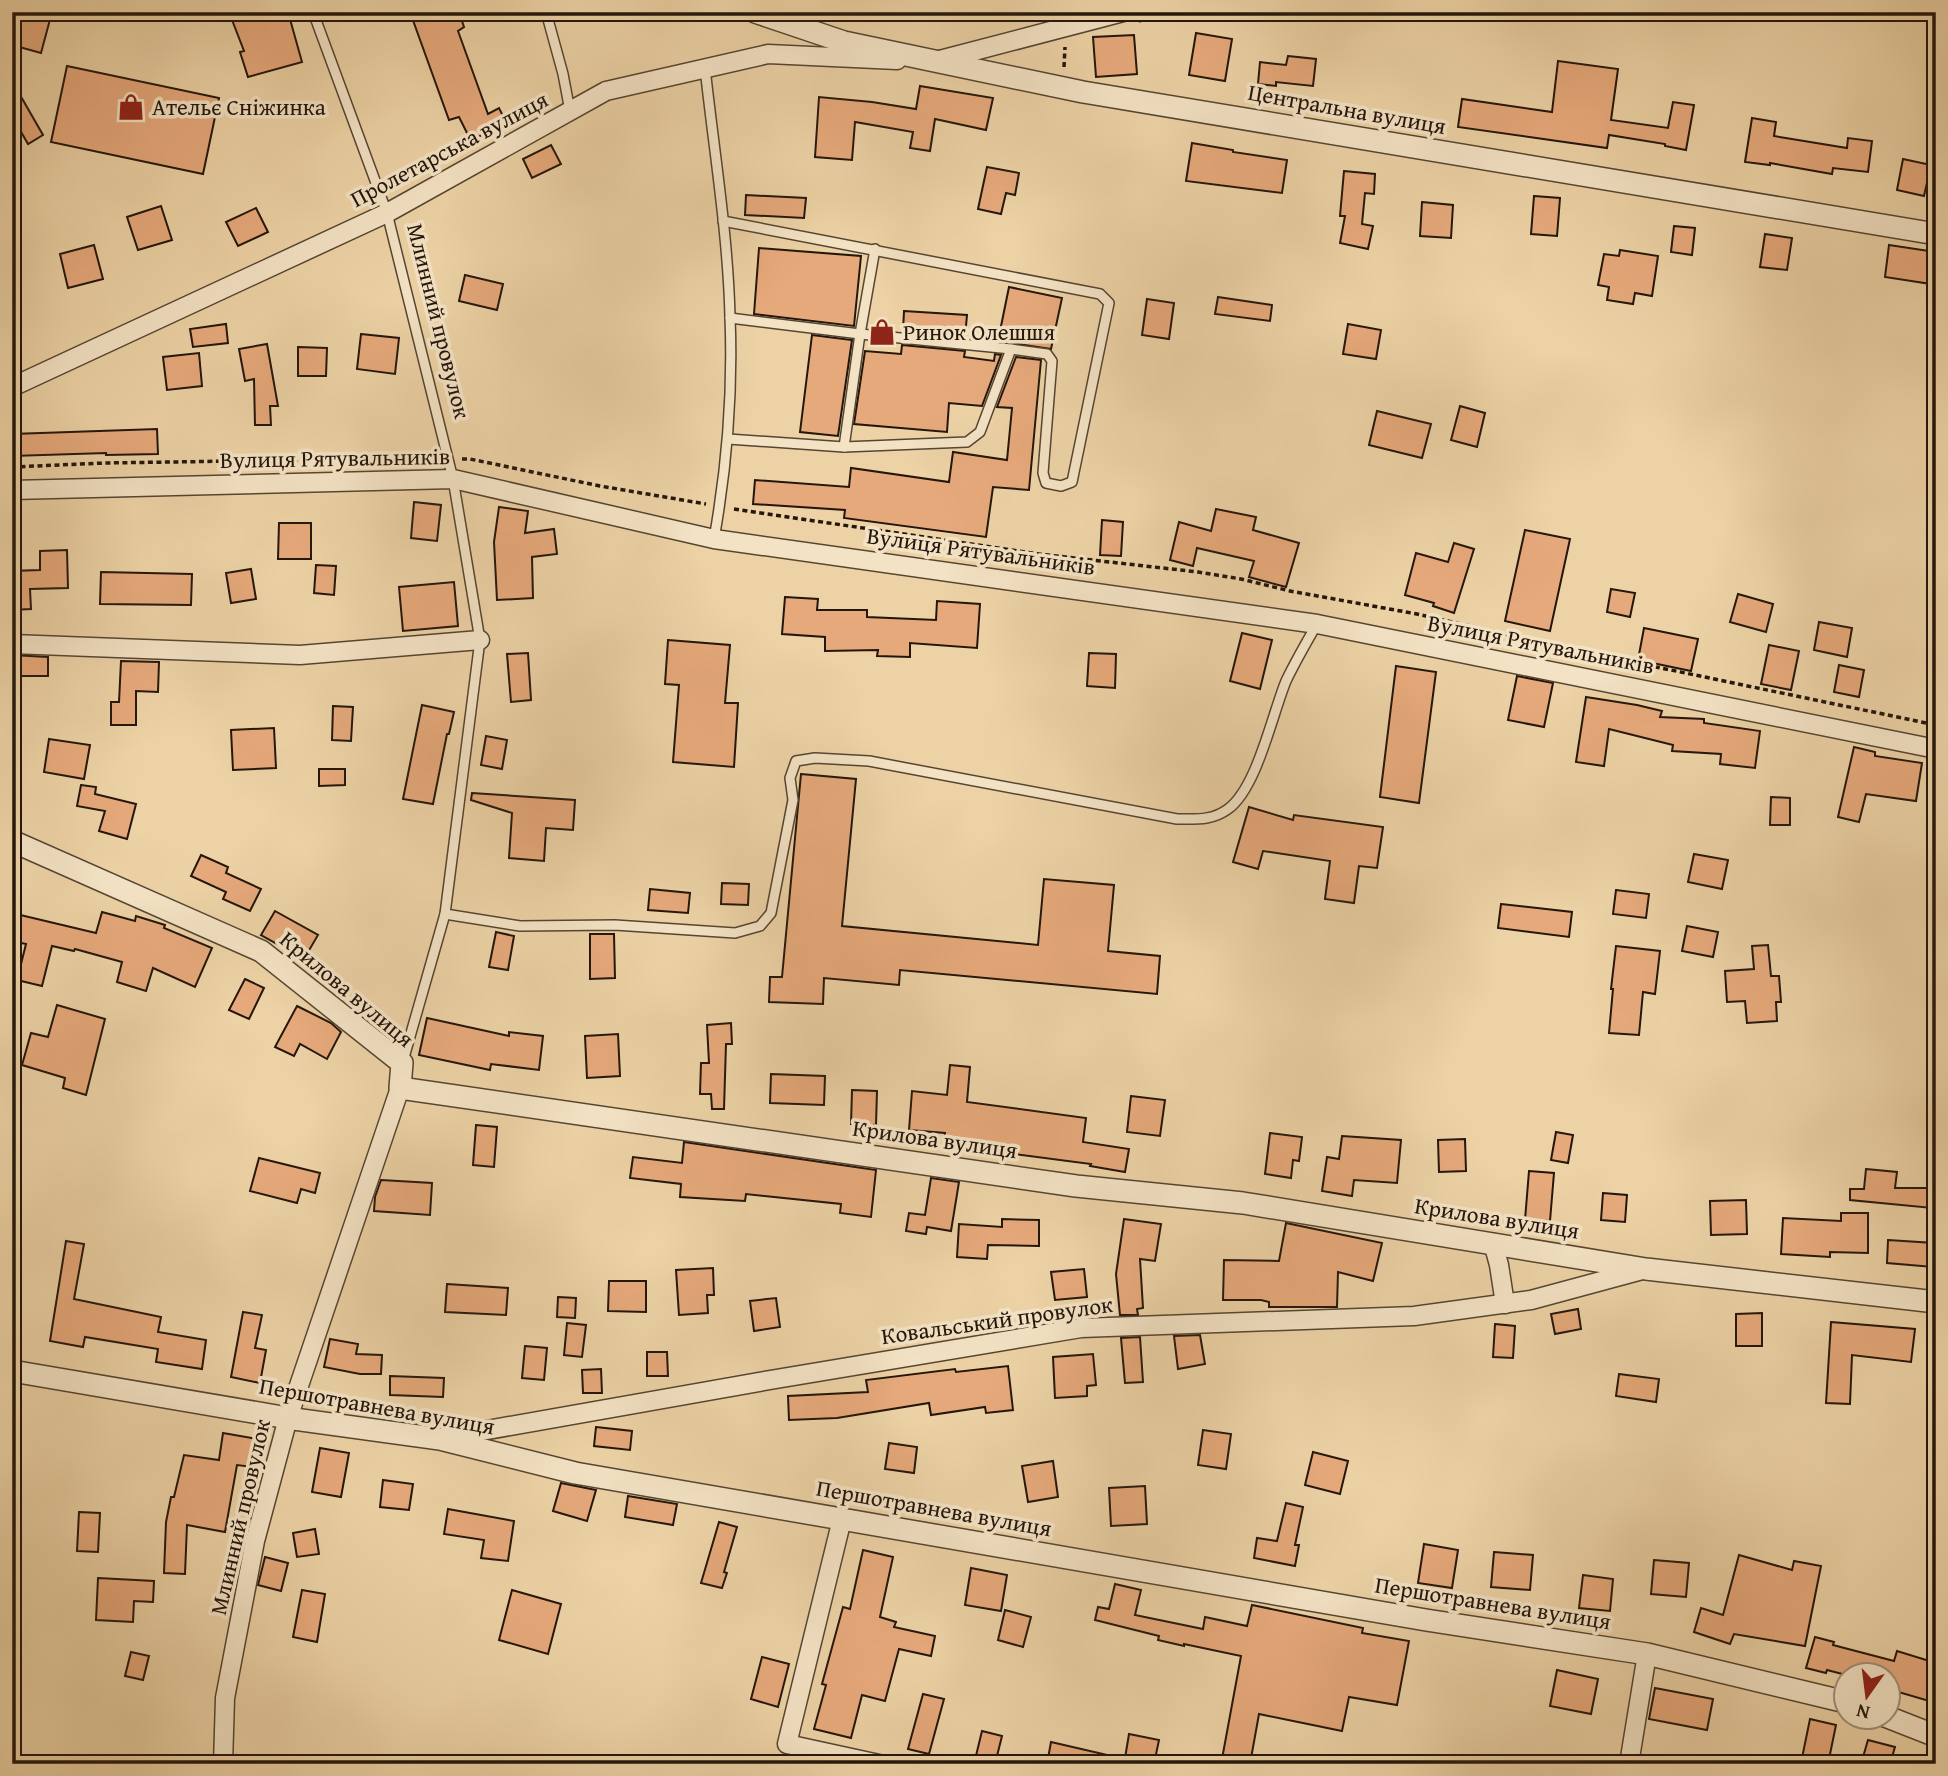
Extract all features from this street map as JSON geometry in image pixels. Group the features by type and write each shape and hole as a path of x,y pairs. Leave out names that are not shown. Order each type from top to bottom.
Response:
{"street":[{"name":"Центральна вулиця","path":"755,12 844,42 1083,92 1936,234"},
{"name":"Пролетарська вулиця","path":"12,387 387,213 606,91 768,54 934,62 1123,12"},
{"name":"Вулиця Рятувальників","path":"12,490 453,478 714,539 1317,624 1936,748"},
{"path":"12,644 300,654 480,640"},
{"name":"Крилова вулиця","path":"12,841 261,951 402,1063 400,1088 1076,1186 1243,1203 1646,1269 1936,1302"},
{"name":"Млинний провулок","path":"223,1764 227,1685 256,1541 288,1418 400,1088"},
{"path":"1493,1243 1505,1304"},
{"name":"Ковальський провулок","path":"440,1439 1081,1328 1414,1316 1531,1300 1646,1269"},
{"name":"Першотравнева вулиця","path":"12,1371 288,1418 440,1439 575,1472 1426,1620 1647,1654 1832,1699"},
{"path":"842,1519 787,1744 879,1764"},
{"path":"1629,1764 1647,1654"},
{"path":"1902,1724 1936,1737"}],"lane":[{"name":"Млинний провулок","path":"313,12 387,213 453,478 480,640 445,914 402,1063"},
{"path":"546,12 570,111"},
{"path":"705,68 723,221 730,318 728,439 714,539"},
{"path":"723,221 1100,293 1109,303 1072,482 1061,486 1046,483 1043,472 1052,361 1047,354 730,318"},
{"path":"844,447 859,334 875,249"},
{"path":"728,439 844,447 967,442 980,432 1011,349"},
{"path":"445,914 520,926 615,925 735,933 760,926 771,913 793,800 790,778 796,761 815,758 869,761 1177,819 1206,819 1227,810 1240,798 1254,770 1286,681 1317,624"}],"building":[{"path":"12,12 52,12 41,53 12,45"},
{"path":"229,12 288,12 302,62 248,77 240,52 244,51"},
{"path":"410,12 459,12 464,27 458,31 488,114 499,108 506,122 471,141 459,117 449,120"},
{"path":"1196,33 1232,39 1225,81 1189,75"},
{"path":"1134,35 1137,74 1096,77 1093,37"},
{"path":"1288,56 1316,59 1313,86 1276,82 1276,86 1258,84 1260,62 1286,65"},
{"path":"1558,61 1618,69 1611,120 1668,128 1673,102 1694,105 1686,150 1609,135 1607,148 1458,127 1462,99 1552,112"},
{"path":"67,66 219,98 203,174 51,142"},
{"path":"12,81 43,135 28,144 12,116"},
{"path":"920,86 993,98 986,130 935,119 930,151 910,148 913,132 855,122 852,160 815,157 819,97 916,109"},
{"path":"1752,118 1776,122 1774,136 1847,148 1848,138 1872,141 1868,172 1833,168 1832,174 1770,163 1745,162"},
{"path":"1192,143 1287,160 1282,193 1186,181"},
{"path":"551,145 561,164 532,178 523,159"},
{"path":"1903,159 1931,165 1924,196 1897,190"},
{"path":"987,167 1019,173 1015,195 1006,193 1001,214 978,209"},
{"path":"1344,171 1375,174 1374,194 1365,193 1362,224 1373,226 1368,249 1340,243 1345,216 1340,216"},
{"path":"746,195 806,198 804,218 745,215"},
{"path":"1534,196 1560,198 1557,236 1531,234"},
{"path":"1422,202 1453,205 1451,238 1420,236"},
{"path":"161,206 172,240 138,250 127,217"},
{"path":"256,208 268,232 238,246 226,222"},
{"path":"1674,226 1695,228 1692,255 1671,252"},
{"path":"1765,234 1792,238 1787,270 1760,267"},
{"path":"94,245 103,279 68,288 60,254"},
{"path":"1889,245 1936,252 1931,284 1885,277"},
{"path":"759,248 861,256 854,326 754,314"},
{"path":"1620,250 1658,256 1652,296 1635,293 1633,304 1607,300 1609,287 1598,285 1604,254 1619,256"},
{"path":"465,275 503,284 497,310 459,301"},
{"path":"1009,287 1062,298 1051,349 998,341"},
{"path":"1218,297 1272,305 1270,321 1215,314"},
{"path":"1147,299 1174,303 1169,339 1142,335"},
{"path":"904,311 967,315 965,337 903,331"},
{"path":"226,324 228,343 193,347 190,329"},
{"path":"1348,324 1381,330 1376,359 1343,354"},
{"path":"361,334 399,338 395,374 357,369"},
{"path":"812,335 852,340 838,436 800,432"},
{"path":"267,344 278,406 270,406 271,425 255,425 254,379 245,381 239,349"},
{"path":"902,345 965,351 964,357 994,361 995,354 1001,355 982,406 949,403 947,432 854,424 865,351 901,354"},
{"path":"298,347 327,348 326,376 298,376"},
{"path":"199,353 202,386 167,390 163,357"},
{"path":"1016,357 1041,360 1029,490 993,487 986,537 844,518 845,510 753,504 755,480 849,487 851,468 949,482 953,452 1007,460 1012,408 997,407"},
{"path":"1460,406 1485,413 1477,447 1451,440"},
{"path":"1377,411 1431,424 1422,458 1369,445"},
{"path":"157,429 158,454 12,456 12,434"},
{"path":"414,502 441,505 437,541 411,538"},
{"path":"499,507 528,511 525,533 554,529 557,554 532,557 533,598 497,600 494,542"},
{"path":"1216,509 1256,517 1253,530 1299,543 1286,587 1249,577 1254,561 1197,548 1193,566 1170,560 1179,522 1211,531"},
{"path":"1102,520 1123,522 1121,556 1100,555"},
{"path":"279,523 311,523 311,559 278,559"},
{"path":"1525,530 1570,539 1550,631 1505,621"},
{"path":"1454,543 1474,549 1454,613 1433,606 1434,603 1405,595 1416,553 1448,562"},
{"path":"67,550 68,588 30,589 31,609 12,610 12,571 40,570 40,551"},
{"path":"316,565 336,566 334,595 314,593"},
{"path":"251,569 256,599 231,603 226,573"},
{"path":"101,572 192,574 191,605 100,604"},
{"path":"454,582 458,626 403,631 399,587"},
{"path":"1611,589 1635,593 1630,617 1607,612"},
{"path":"1738,594 1773,604 1766,632 1730,622"},
{"path":"785,597 818,599 817,610 867,610 867,617 936,620 937,601 980,604 977,648 910,643 910,657 877,656 878,650 825,651 825,637 782,634"},
{"path":"1819,622 1852,628 1847,657 1814,650"},
{"path":"1644,628 1698,639 1691,671 1638,660"},
{"path":"1242,633 1272,640 1260,689 1230,681"},
{"path":"668,640 730,645 725,703 738,703 734,767 673,762 679,685 665,684"},
{"path":"1769,645 1799,651 1791,690 1761,684"},
{"path":"528,653 531,700 511,702 507,654"},
{"path":"1089,653 1116,654 1115,688 1087,686"},
{"path":"12,655 48,657 48,676 12,676"},
{"path":"121,661 159,662 158,692 136,691 136,725 111,725 111,702 119,702"},
{"path":"1839,665 1864,670 1859,697 1834,692"},
{"path":"1396,666 1436,672 1419,803 1380,797"},
{"path":"1517,676 1553,683 1544,727 1508,720"},
{"path":"1586,697 1662,711 1660,717 1704,719 1704,723 1760,731 1755,768 1720,764 1721,754 1672,751 1673,745 1609,729 1604,766 1576,762"},
{"path":"422,705 454,712 433,804 403,799"},
{"path":"333,706 353,707 351,741 332,740"},
{"path":"274,728 276,768 233,770 231,730"},
{"path":"486,736 507,740 502,769 481,765"},
{"path":"49,739 90,745 84,779 44,772"},
{"path":"1854,747 1875,752 1875,756 1922,763 1916,801 1866,794 1859,822 1838,817"},
{"path":"319,769 345,769 345,785 319,786"},
{"path":"801,774 856,779 842,926 1038,945 1044,879 1114,885 1108,951 1160,956 1157,994 900,970 899,985 824,978 823,1004 769,1002 770,977 782,977"},
{"path":"81,785 96,787 95,794 136,804 127,839 99,831 105,811 77,806"},
{"path":"472,793 575,800 573,830 546,828 544,861 509,858 512,813 471,800"},
{"path":"1771,797 1790,798 1790,825 1770,825"},
{"path":"1249,807 1293,820 1294,815 1383,827 1377,868 1359,866 1354,903 1325,899 1330,861 1263,851 1258,869 1233,862"},
{"path":"1694,854 1728,860 1722,889 1688,882"},
{"path":"201,855 228,867 226,873 261,889 250,911 223,899 226,892 191,876"},
{"path":"722,883 749,884 748,905 721,904"},
{"path":"650,889 690,893 688,913 648,910"},
{"path":"1616,890 1649,894 1646,918 1613,914"},
{"path":"1501,904 1572,912 1569,937 1498,928"},
{"path":"275,911 318,935 304,959 261,935"},
{"path":"102,912 135,921 136,916 165,925 164,928 212,948 195,987 153,968 146,991 117,982 122,962 75,949 74,951 52,946 42,986 17,980 26,944 12,941 12,913 96,933"},
{"path":"1687,926 1718,932 1713,957 1682,951"},
{"path":"496,932 514,936 508,970 489,967"},
{"path":"590,934 614,934 615,978 590,979"},
{"path":"1768,945 1771,976 1779,976 1781,1002 1776,1002 1777,1021 1747,1023 1745,1001 1727,1002 1725,971 1754,969 1752,946"},
{"path":"1616,946 1660,951 1655,994 1643,992 1639,1035 1609,1033"},
{"path":"245,979 264,988 249,1019 229,1010"},
{"path":"57,1005 105,1019 86,1095 63,1088 65,1078 22,1065 31,1033 48,1037"},
{"path":"297,1006 331,1023 341,1032 327,1059 300,1044 294,1056 275,1047"},
{"path":"427,1018 509,1036 509,1032 543,1036 539,1070 491,1064 490,1070 419,1055"},
{"path":"731,1023 732,1044 726,1044 724,1109 712,1109 711,1094 700,1094 701,1063 709,1063 707,1025"},
{"path":"618,1034 620,1076 587,1078 585,1036"},
{"path":"950,1065 970,1067 967,1102 1086,1118 1083,1142 1129,1149 1125,1172 1090,1166 1091,1164 944,1145 945,1133 909,1130 912,1091 947,1095"},
{"path":"771,1074 825,1076 824,1105 770,1103"},
{"path":"852,1090 877,1091 876,1125 851,1124"},
{"path":"1131,1096 1165,1100 1160,1136 1127,1132"},
{"path":"476,1125 497,1127 494,1167 473,1165"},
{"path":"1556,1132 1573,1135 1568,1163 1551,1160"},
{"path":"1270,1133 1302,1137 1299,1161 1293,1160 1291,1178 1265,1174"},
{"path":"1342,1136 1401,1140 1397,1183 1354,1180 1352,1196 1322,1191 1327,1157 1339,1159"},
{"path":"1465,1139 1466,1171 1439,1172 1438,1140"},
{"path":"684,1142 876,1170 871,1217 840,1213 841,1204 746,1194 745,1201 680,1197 681,1184 630,1178 633,1157 682,1163"},
{"path":"259,1158 320,1173 315,1193 301,1189 297,1203 250,1191"},
{"path":"1866,1169 1897,1172 1895,1188 1932,1188 1932,1208 1850,1200 1850,1189 1864,1189"},
{"path":"1529,1171 1554,1173 1550,1221 1525,1220"},
{"path":"931,1178 959,1182 951,1231 927,1227 926,1234 906,1231 909,1213 925,1215"},
{"path":"381,1180 432,1183 430,1215 374,1211 375,1197"},
{"path":"1603,1193 1627,1195 1625,1222 1601,1220"},
{"path":"1746,1200 1747,1234 1711,1235 1710,1201"},
{"path":"1841,1213 1868,1213 1868,1253 1830,1252 1830,1257 1781,1254 1783,1218 1841,1221"},
{"path":"1002,1219 1039,1220 1039,1246 988,1245 987,1259 957,1257 959,1224 1002,1227"},
{"path":"1124,1219 1161,1224 1155,1261 1140,1259 1143,1308 1137,1309 1138,1315 1120,1315 1116,1274"},
{"path":"1286,1223 1382,1243 1373,1281 1338,1272 1337,1307 1269,1307 1269,1302 1261,1300 1223,1300 1224,1260 1279,1261"},
{"path":"1888,1240 1934,1243 1933,1267 1887,1263"},
{"path":"66,1241 84,1244 74,1299 161,1317 158,1332 206,1340 202,1369 156,1362 158,1349 85,1337 83,1347 50,1341"},
{"path":"713,1268 714,1295 707,1295 708,1313 679,1315 676,1270"},
{"path":"1084,1269 1087,1297 1055,1300 1051,1272"},
{"path":"609,1281 646,1281 646,1312 608,1311"},
{"path":"447,1284 508,1288 506,1315 445,1312"},
{"path":"558,1297 576,1298 575,1318 557,1317"},
{"path":"776,1298 780,1327 754,1331 750,1301"},
{"path":"1578,1309 1581,1329 1555,1334 1551,1314"},
{"path":"243,1312 262,1315 255,1348 266,1350 260,1383 231,1377"},
{"path":"1762,1313 1762,1346 1736,1346 1736,1314"},
{"path":"1831,1322 1915,1329 1911,1362 1852,1355 1850,1404 1826,1403"},
{"path":"567,1323 586,1325 582,1357 564,1355"},
{"path":"1495,1324 1515,1326 1513,1358 1493,1357"},
{"path":"1200,1335 1205,1364 1178,1369 1174,1336"},
{"path":"1140,1337 1143,1382 1125,1383 1121,1338"},
{"path":"330,1339 358,1344 356,1354 382,1355 381,1374 360,1374 324,1367"},
{"path":"525,1346 547,1348 544,1380 522,1378"},
{"path":"647,1352 667,1352 668,1376 647,1376"},
{"path":"1093,1354 1096,1385 1087,1386 1087,1396 1055,1398 1053,1357"},
{"path":"1008,1366 1013,1410 986,1413 985,1407 931,1415 929,1403 837,1418 789,1420 788,1396 868,1392 866,1380 955,1369 956,1372"},
{"path":"601,1369 602,1393 583,1393 582,1370"},
{"path":"1619,1374 1659,1379 1656,1402 1616,1396"},
{"path":"390,1376 444,1378 443,1397 390,1395"},
{"path":"596,1427 632,1431 630,1450 594,1446"},
{"path":"1203,1430 1231,1434 1226,1469 1198,1465"},
{"path":"223,1433 258,1439 253,1467 237,1465 225,1532 187,1525 185,1574 164,1573 166,1522 184,1455 219,1460"},
{"path":"889,1443 917,1447 914,1473 885,1469"},
{"path":"320,1448 349,1453 341,1497 312,1492"},
{"path":"1313,1452 1348,1461 1340,1494 1305,1485"},
{"path":"1053,1461 1058,1497 1028,1502 1022,1466"},
{"path":"383,1480 413,1484 409,1510 380,1507"},
{"path":"561,1483 596,1490 587,1521 553,1511"},
{"path":"1145,1486 1147,1524 1111,1526 1109,1488"},
{"path":"628,1496 677,1504 673,1525 625,1517"},
{"path":"1286,1503 1303,1507 1295,1545 1299,1545 1295,1566 1254,1558 1257,1538 1277,1541"},
{"path":"448,1509 514,1521 508,1561 481,1558 484,1540 444,1534"},
{"path":"79,1512 100,1513 98,1552 77,1551"},
{"path":"719,1522 737,1527 722,1588 701,1583"},
{"path":"315,1529 319,1554 297,1557 293,1533"},
{"path":"1424,1544 1458,1550 1452,1588 1418,1583"},
{"path":"863,1550 893,1557 880,1617 896,1622 894,1627 935,1636 931,1656 899,1649 885,1701 862,1695 851,1738 814,1729 826,1685 822,1684 843,1607 850,1609"},
{"path":"1494,1552 1533,1555 1530,1590 1491,1587"},
{"path":"1739,1555 1792,1570 1794,1561 1821,1566 1805,1646 1734,1634 1730,1644 1694,1632 1701,1608 1723,1615"},
{"path":"265,1557 288,1563 281,1591 258,1585"},
{"path":"1654,1560 1689,1563 1686,1597 1651,1594"},
{"path":"971,1568 1007,1575 1001,1611 965,1605"},
{"path":"1583,1575 1613,1579 1610,1611 1579,1608"},
{"path":"98,1578 154,1581 153,1602 134,1601 133,1622 96,1620"},
{"path":"1115,1584 1141,1590 1135,1615 1203,1629 1205,1617 1247,1626 1252,1605 1363,1628 1362,1633 1409,1641 1397,1705 1349,1697 1342,1731 1259,1714 1250,1764 1222,1759 1241,1656 1158,1640 1159,1636 1095,1620 1098,1607 1109,1609"},
{"path":"302,1590 325,1594 317,1642 293,1637"},
{"path":"512,1590 561,1604 548,1654 499,1640"},
{"path":"1005,1610 1031,1617 1023,1647 998,1640"},
{"path":"1815,1637 1834,1642 1833,1645 1890,1660 1832,1660 1832,1671 1827,1670 1826,1673 1806,1668"},
{"path":"1897,1651 1936,1663 1936,1703 1902,1693 1902,1660 1894,1660"},
{"path":"131,1652 149,1656 143,1680 125,1676"},
{"path":"762,1657 789,1664 778,1707 751,1699"},
{"path":"1557,1670 1598,1679 1591,1714 1550,1706"},
{"path":"1655,1688 1713,1699 1707,1730 1649,1719"},
{"path":"923,1694 944,1699 929,1754 908,1749"},
{"path":"1810,1719 1832,1724 1832,1730 1835,1730 1828,1764 1802,1758"},
{"path":"982,1731 1002,1736 995,1764 974,1764"},
{"path":"1129,1734 1159,1740 1154,1764 1124,1764"},
{"path":"1868,1740 1895,1747 1890,1764 1861,1764"},
{"path":"1051,1742 1116,1757 1115,1764 1047,1764"}],"place":[{"name":"Ательє Сніжинка","path":"131,107"},
{"name":"Ринок Олешшя","path":"882,332"}]}
